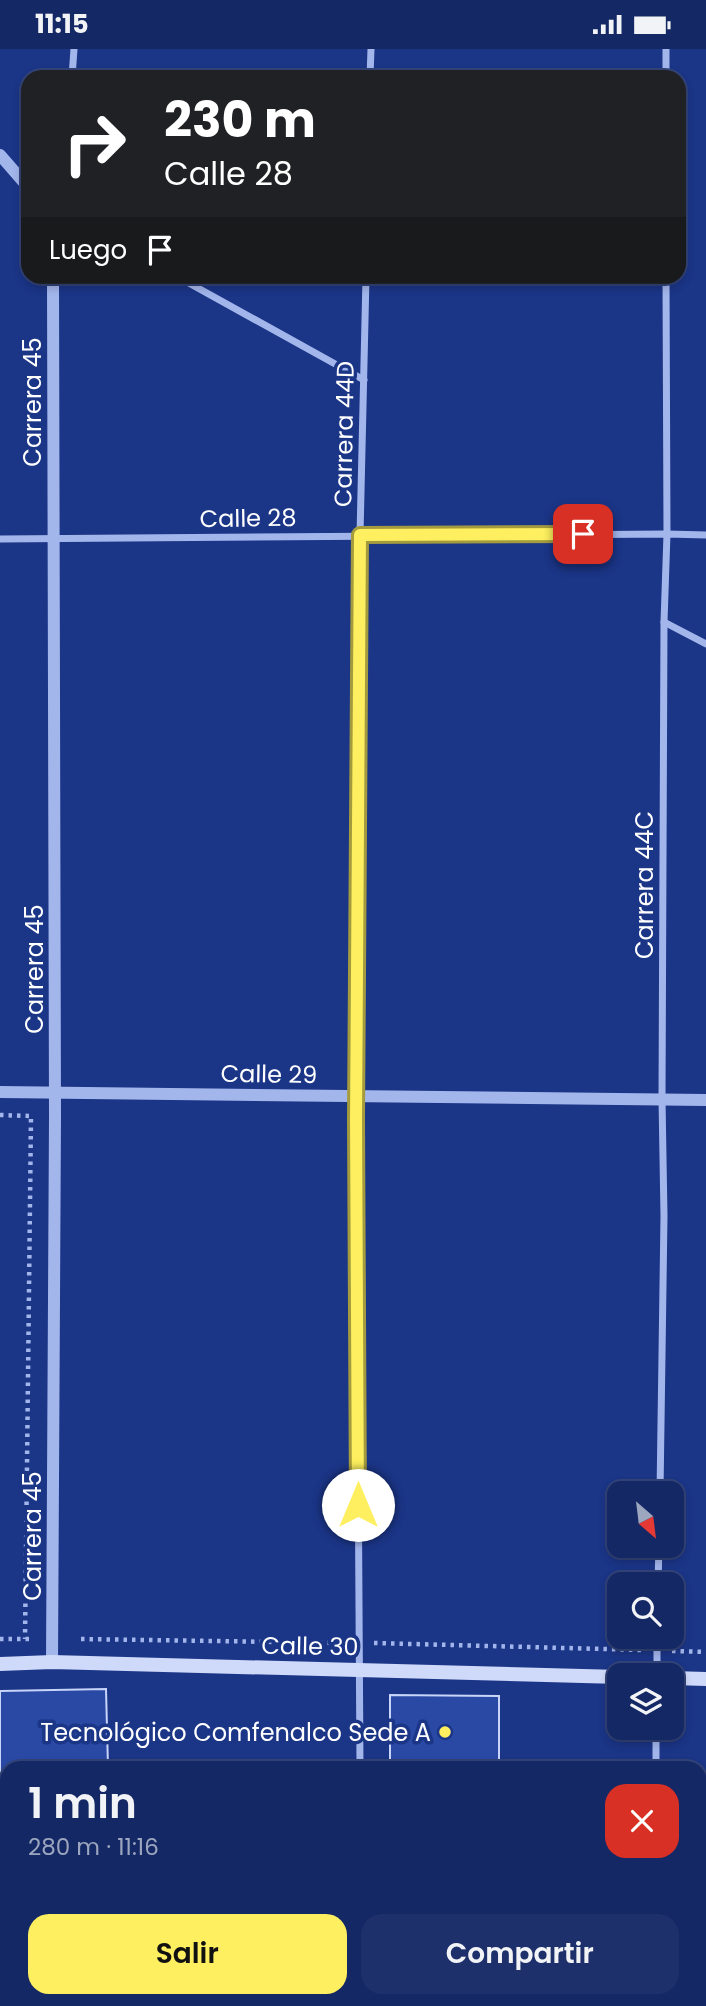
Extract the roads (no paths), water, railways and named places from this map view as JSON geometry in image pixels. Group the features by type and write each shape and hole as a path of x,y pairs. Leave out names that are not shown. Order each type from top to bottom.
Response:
{"main road":[{"name":"Calle 30","path":"0,1664 52,1662 607,1677"},
{"path":"684,1678 706,1679"}],"street":[{"path":"72,70 74,49"},
{"path":"370,70 371,49"},
{"path":"666,49 666,70"},
{"path":"0,155 21,179"},
{"name":"Carrera 45","path":"52,1662 55,1093 54,284"},
{"path":"191,284 365,380"},
{"name":"Carrera 44D","path":"360,1761 356,1096 360,535 366,284"},
{"name":"Carrera 44C","path":"660,1481 664,1216 662,1099 664,622 667,534 666,284"},
{"name":"Calle 28","path":"0,539 706,535"},
{"path":"664,622 706,644"},
{"name":"Calle 29","path":"0,1092 706,1100"},
{"path":"656,1740 656,1761"}],"place":[{"name":"Tecnológico Comfenalco Sede A","path":"445,1732"}]}
